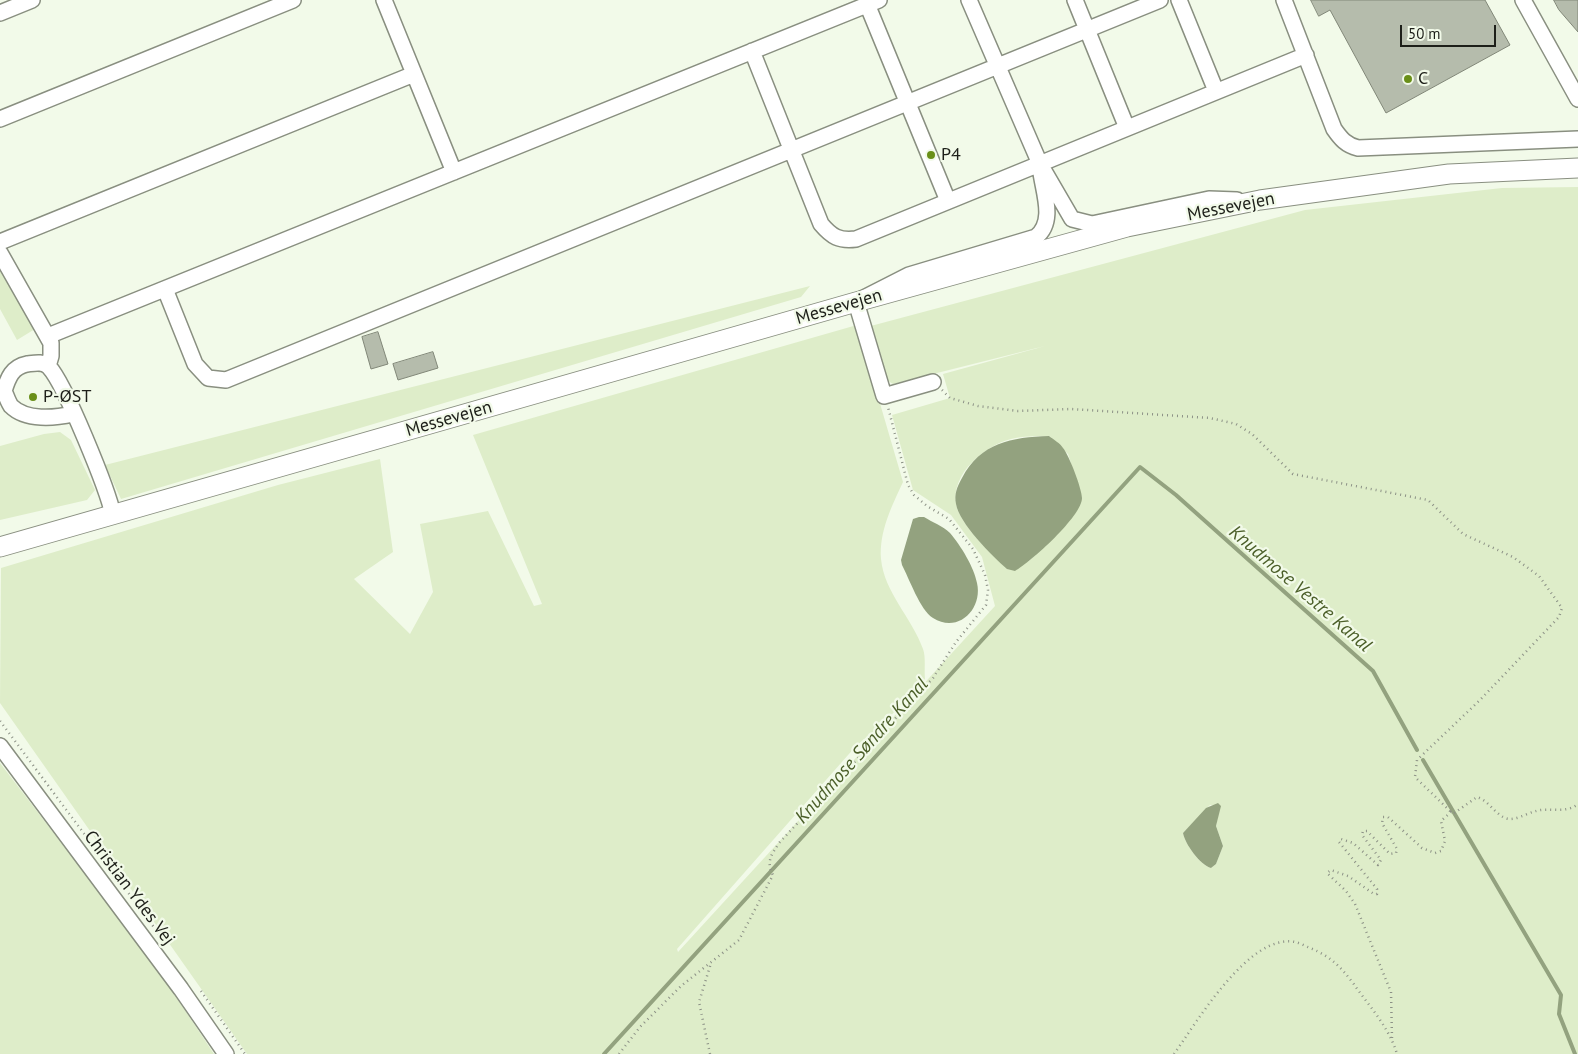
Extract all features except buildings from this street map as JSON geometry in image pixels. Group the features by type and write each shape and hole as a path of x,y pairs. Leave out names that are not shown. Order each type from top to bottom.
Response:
{"main road":[{"name":"Messevejen","path":"0,547 856,302 1127,227 1260,200 1449,174 1578,168"}],"street":[{"path":"0,13 32,0"},
{"path":"0,119 293,0"},
{"path":"384,0 454,172"},
{"path":"969,0 996,67 1040,164 1072,219 1092,224 1209,199 1260,200"},
{"path":"1075,0 1127,128"},
{"path":"165,289 195,364 208,378 226,380 1160,0"},
{"path":"1179,0 1216,91"},
{"path":"1284,0 1334,129 1345,143 1358,148 1578,139"},
{"path":"1523,0 1578,99"},
{"path":"48,336 873,2 907,103 948,201"},
{"path":"752,51 822,224 836,238 845,240 856,238 1306,55"},
{"path":"0,242 414,74"},
{"path":"933,382 884,396 856,302 908,275 1036,237 1043,231 1048,221 1040,164"},
{"path":"0,253 48,336 52,349 48,366"},
{"path":"73,414 49,418 30,415 12,406 4,391 8,375 22,365 38,362 48,366 58,379 73,414 113,515"},
{"name":"Christian Ydes Vej","path":"0,746 181,988 226,1054"}],"path":[{"path":"933,382 950,398 978,406 1018,410 1072,409 1210,418 1236,424 1252,434 1293,474 1428,500 1463,534 1513,557 1539,576 1562,608 1559,617 1480,700 1417,760 1415,777 1451,812"},
{"path":"619,1054 636,1032 681,986 739,940 774,875 769,868 769,859 779,843 933,678 956,642 986,605 988,590 972,549 949,519 927,506 914,495 908,485 884,396"},
{"path":"1397,1054 1392,1038 1391,992 1355,904 1346,891 1327,873 1330,870 1348,876 1374,894 1377,894 1377,889 1339,842 1341,839 1353,843 1378,866 1381,860 1362,835 1363,832 1367,831 1390,854 1394,855 1397,849 1382,820 1383,817 1388,817 1422,848 1435,853 1443,848 1445,841 1441,821 1451,812 1452,814 1477,797 1484,799 1505,818 1511,819 1538,810 1568,809 1578,804"},
{"path":"1174,1054 1223,985 1244,963 1268,946 1294,942 1316,950 1339,964 1392,1038"},
{"path":"710,1054 699,1002 712,962"}],"shaded area":[{"path":"1578,187 1578,1054 247,1054 0,703 1,568 278,485 380,459 393,552 354,579 410,634 433,592 420,524 488,511 534,606 542,604 473,435 857,325 903,482 884,529 881,549 883,571 887,583 923,649 925,679 884,723 856,746 677,949 678,952 995,606 982,557 951,515 913,490 892,415 950,398 943,374 1045,346 893,384 882,377 867,327 1305,210 1502,188","holes":["1049,436 1068,454 1082,498 1055,536 1029,561 1008,569 985,548 958,512 956,493 959,482 964,472 972,463 990,448 1020,437","1210,805 1220,806 1216,826 1223,846 1216,864 1211,868 1202,863 1194,854 1183,833"]},
{"path":"0,268 35,329 17,340 0,309"},
{"path":"810,286 801,297 121,499 105,465"},
{"path":"60,432 71,440 95,490 87,500 0,520 0,446 44,434"},
{"path":"1049,436 1062,446 1072,465 1082,498 1080,506 1065,527 1032,558 1015,571 1007,569 985,548 963,520 956,504 956,491 969,466 978,457 998,444 1022,438"},
{"path":"924,517 950,533 963,550 973,570 978,593 976,602 967,616 959,621 951,623 942,622 928,614 919,601 902,565 901,560 913,519"},
{"path":"0,763 155,965 214,1054 0,1054"},
{"path":"1218,803 1221,806 1216,826 1223,846 1216,864 1211,868 1202,863 1194,854 1183,833 1206,808"}],"waterway":[{"name":"Knudmose Søndre Kanal","path":"604,1054 1140,467 1176,495 1373,671 1417,750"},
{"name":"Knudmose Vestre Kanal","path":"1423,760 1561,995 1559,1014 1575,1054"}],"place":[{"name":"C","path":"1408,79"},
{"name":"P4","path":"931,155"},
{"name":"P-ØST","path":"33,397"}]}
